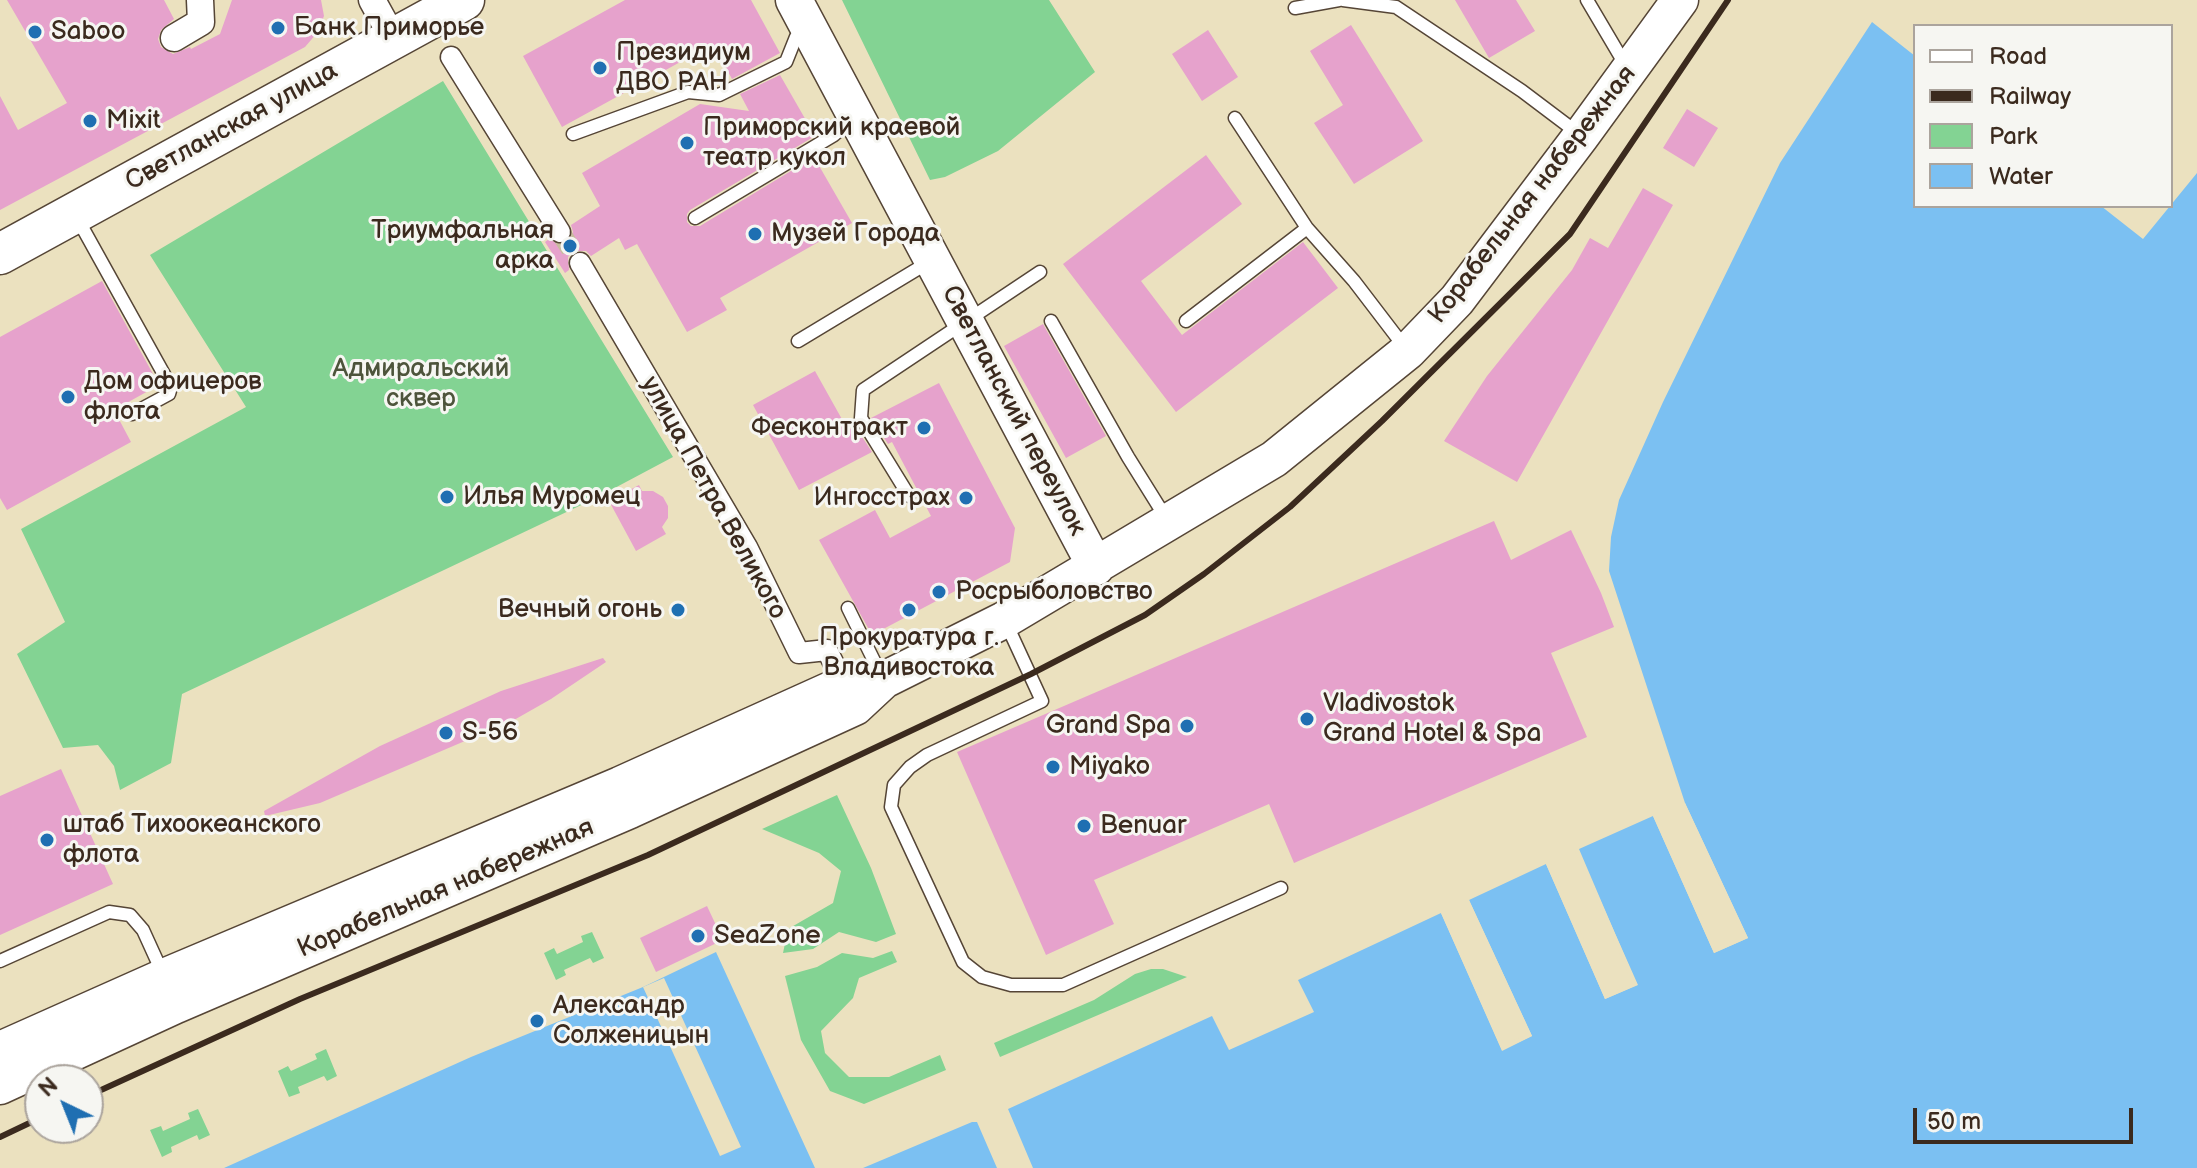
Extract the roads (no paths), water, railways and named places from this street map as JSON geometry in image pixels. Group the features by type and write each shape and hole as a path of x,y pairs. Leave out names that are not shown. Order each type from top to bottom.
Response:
{"main road":[{"name":"Светланская улица","path":"0,254 464,0"},
{"name":"Корабельная набережная","path":"0,1086 176,1005 630,810 849,696 1004,620 1274,459 1408,351 1457,300 1680,0"},
{"name":"Светланский переулок","path":"802,16 1096,567"},
{"name":"Корабельная набережная","path":"0,1050 164,977 620,785 849,696"}],"street":[{"path":"174,38 201,22 200,0"},
{"path":"372,0 393,38"},
{"path":"451,57 560,232"},
{"name":"улица Петра Великого","path":"580,263 747,547 799,653 827,650 849,696"}],"lane":[{"path":"1295,8 1341,0 1396,7 1522,91 1581,136"},
{"path":"1587,0 1629,71"},
{"path":"573,134 688,92 719,95 786,62 802,16"},
{"path":"695,218 834,135 844,126 849,106"},
{"path":"1235,118 1307,228 1354,281 1408,351"},
{"path":"75,213 171,387 169,394 132,414"},
{"path":"1186,321 1307,228"},
{"path":"798,341 932,260"},
{"path":"909,496 861,418 863,390 1040,272"},
{"path":"1051,321 1128,457 1169,522"},
{"path":"848,608 884,680"},
{"path":"1004,620 1044,705 927,755 910,767 894,785 891,807 963,962 982,977 1011,985 1063,985 1281,888"},
{"path":"0,961 109,912 130,915 143,930 164,977"}],"water":[{"path":"1872,22 1913,54 1913,208 2104,208 2143,239 2168,208 2173,208 2173,202 2197,173 2197,1168 1033,1168 1008,1109 1212,1016 1229,1050 1314,1012 1298,980 1441,913 1502,1050 1532,1036 1469,900 1546,864 1605,999 1637,985 1579,849 1653,816 1714,953 1748,938 1685,803 1609,571 1611,537 1619,500 1663,402 1780,163"},
{"path":"716,952 815,1168 224,1168 471,1057 643,987"},
{"path":"977,1122 997,1168 863,1168"}],"tunnel":[{"path":"560,232 580,263"}],"railway":[{"path":"104,1089 300,999 648,855 1031,674 1145,615 1290,507 1382,421 1570,234 1728,0"},
{"path":"0,1137 24,1126"}],"place":[{"name":"Банк Приморье","path":"278,28"},
{"name":"Saboo","path":"35,32"},
{"name":"Президиум ДВО РАН","path":"600,68"},
{"name":"Mixit","path":"90,121"},
{"name":"Приморский краевой театр кукол","path":"687,143"},
{"name":"Музей Города","path":"755,234"},
{"name":"Триумфальная арка","path":"570,246"},
{"name":"Дом офицеров флота","path":"68,397"},
{"name":"Фесконтракт","path":"924,428"},
{"name":"Илья Муромец","path":"447,497"},
{"name":"Ингосстрах","path":"966,498"},
{"name":"Росрыболовство","path":"939,592"},
{"name":"Вечный огонь","path":"678,610"},
{"name":"Прокуратура г. Владивостока","path":"909,610"},
{"name":"Vladivostok Grand Hotel & Spa","path":"1307,719"},
{"name":"Grand Spa","path":"1187,726"},
{"name":"S-56","path":"446,733"},
{"name":"Miyako","path":"1053,767"},
{"name":"Benuar","path":"1084,826"},
{"name":"штаб Тихоокеанского флота","path":"47,840"},
{"name":"SeaZone","path":"698,936"},
{"name":"Александр Солженицын","path":"537,1021"}],"park label":[{"name":"Адмиральский сквер","path":"421,384"}]}
